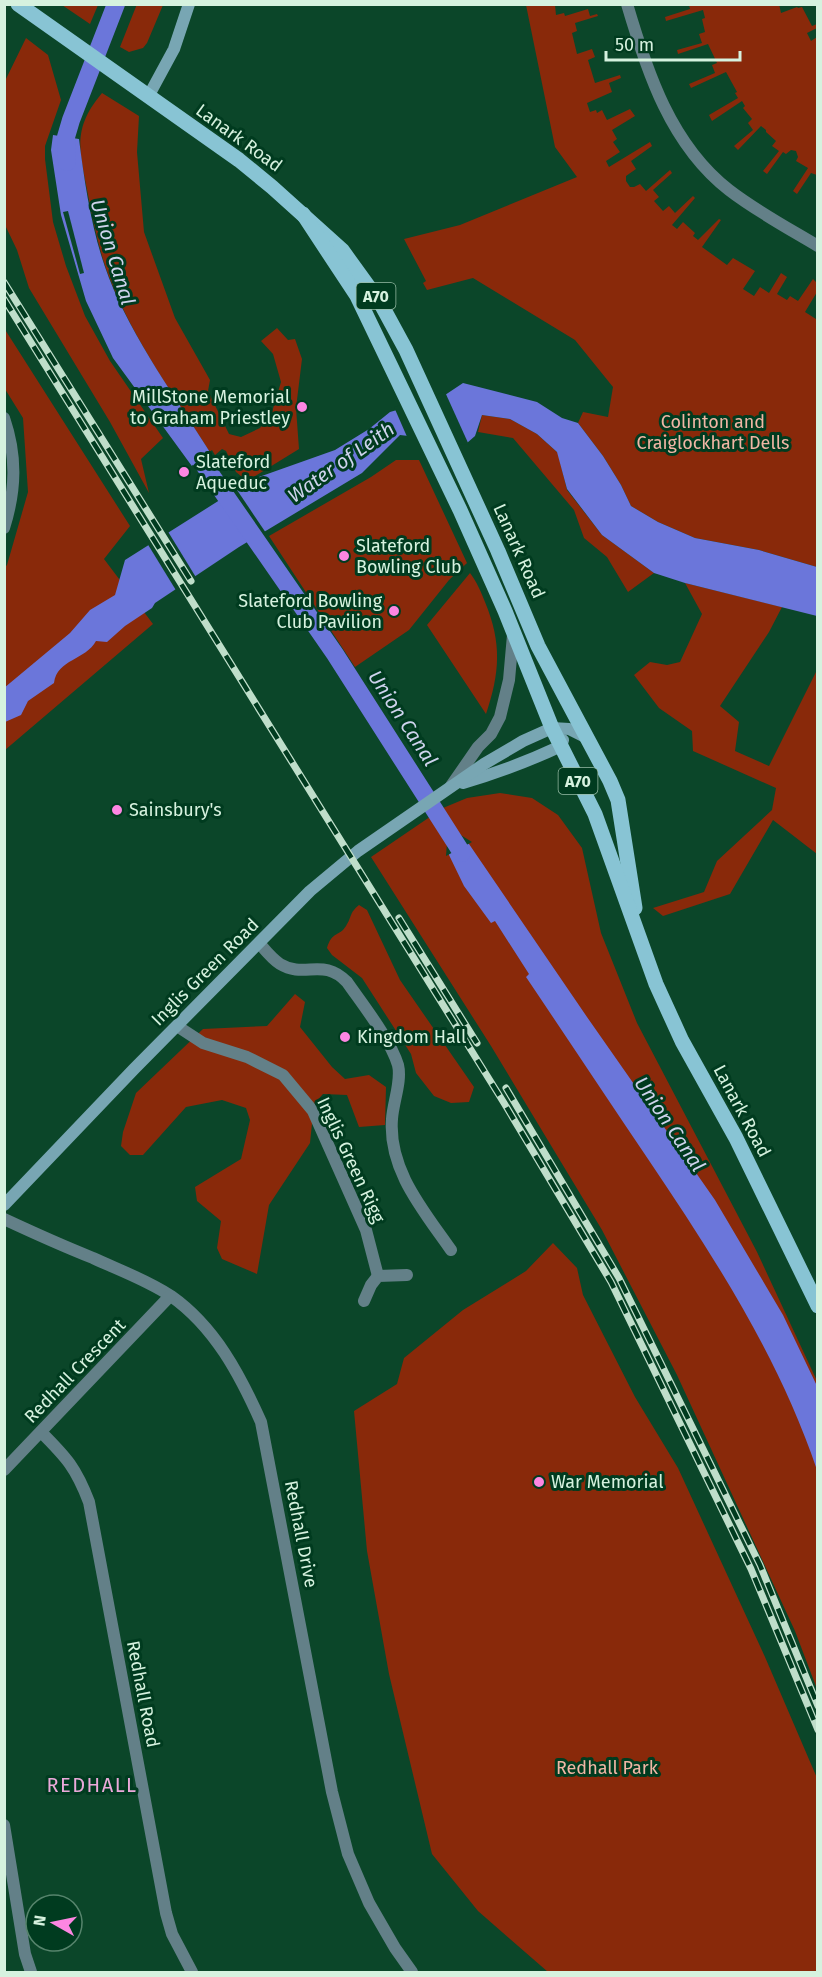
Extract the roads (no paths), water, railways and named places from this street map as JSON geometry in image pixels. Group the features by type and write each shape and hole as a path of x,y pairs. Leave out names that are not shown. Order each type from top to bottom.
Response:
{"main road":[{"name":"A70","path":"18,4 148,97"},
{"name":"Lanark Road","path":"148,97 239,160 342,250 396,330 538,646 618,800 638,932"},
{"name":"Lanark Road","path":"303,214 357,296 435,458 514,633 552,728 595,814 656,984 682,1041 736,1138 815,1296"}],"street":[{"path":"148,97 174,49 189,4"},
{"path":"627,4 645,63 663,105 700,160 728,189 818,246"},
{"path":"4,418 13,448 15,468 12,504 4,528"},
{"name":"Inglis Green Road","path":"451,787 478,747 491,734 500,717 509,680 514,633"},
{"path":"561,746 573,713"},
{"name":"Inglis Green Road","path":"4,1205 310,891 358,851 484,764 523,741 552,728 569,729 587,738"},
{"name":"Inglis Green Road","path":"451,787 501,772 561,746"},
{"path":"259,943 279,964 303,970 331,969 340,974 394,1053 399,1068 391,1121 395,1157 410,1192 451,1250"},
{"name":"Inglis Green Rigg","path":"177,1026 203,1043 247,1057 284,1075 313,1111 366,1230 378,1276"},
{"name":"Redhall Drive","path":"4,1219 138,1278 170,1296 187,1310 220,1346 242,1381 261,1422 332,1792 348,1854 369,1903 412,1972"},
{"path":"364,1301 378,1276 407,1275"},
{"name":"Redhall Crescent","path":"4,1470 170,1296"},
{"name":"Redhall Road","path":"41,1432 67,1457 80,1478 89,1502 166,1913 172,1934 192,1972"},
{"path":"4,1825 25,1954 31,1972"}],"water":[{"path":"53,135 79,139 94,227 109,278 143,347 213,457 194,469 113,358 86,301 61,215 51,150"},
{"name":"Water of Leith","path":"463,383 537,402 562,418 578,423 603,456 631,506 658,522 695,538 759,550 817,567 817,616 654,573 602,535 567,489 557,452 537,434 510,419 482,415 475,436 467,443 400,435 362,473 239,547 155,603 152,608 125,626 107,642 96,641 86,652 60,669 54,683 28,701 21,715 5,722 4,688 70,633 90,610 115,595 125,560 253,479 335,450 369,429 390,412 442,397"},
{"path":"449,832 469,844 715,1200 783,1315 817,1386 817,1470 784,1388 743,1309 673,1196 526,977 529,974 495,921 491,923 464,886 449,855"}],"waterway":[{"name":"Union Canal","path":"67,162 66,137 71,120 116,4"},
{"name":"Union Canal","path":"200,459 335,654 462,853"}],"railway":[{"path":"4,282 191,581"},
{"path":"4,299 504,1103 611,1282 751,1569 818,1730"},
{"path":"399,918 477,1043"},
{"path":"506,1088 619,1278 760,1565 818,1706"}],"place":[{"name":"MillStone Memorial to Graham Priestley","path":"302,407"},
{"name":"Slateford Aqueduc","path":"184,472"},
{"name":"Slateford Bowling Club","path":"344,556"},
{"name":"Slateford Bowling Club Pavilion","path":"394,611"},
{"name":"Sainsbury's","path":"117,810"},
{"name":"Kingdom Hall","path":"345,1037"},
{"name":"War Memorial","path":"539,1482"}],"district":[{"name":"REDHALL","path":"92,1785"}],"park label":[{"name":"Colinton and Craiglockhart Dells","path":"713,432"},
{"name":"Redhall Park","path":"607,1768"}]}
